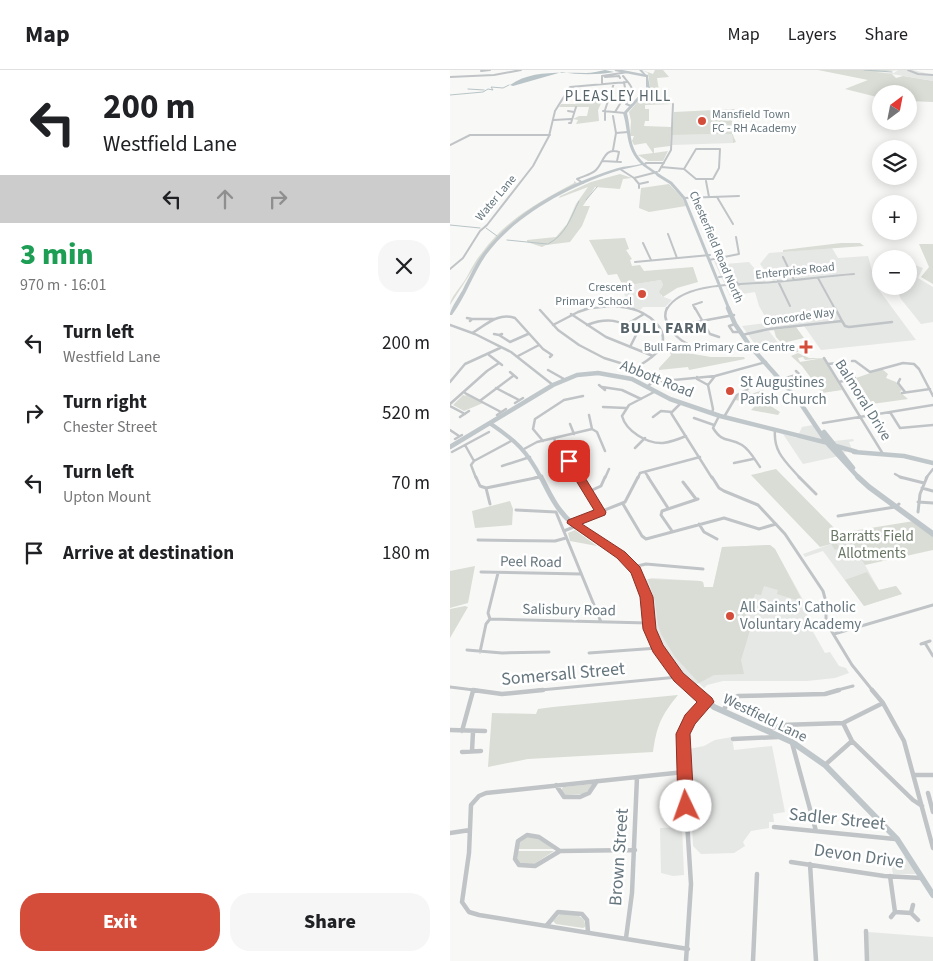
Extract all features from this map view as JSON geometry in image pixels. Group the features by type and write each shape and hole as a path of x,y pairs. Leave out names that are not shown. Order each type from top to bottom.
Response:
{"highway":[{"path":"628,132 629,124 625,113 647,90 647,78 639,72"},
{"name":"Chesterfield Road North","path":"628,132 628,142 636,156 644,164"},
{"path":"451,311 478,265 501,236 538,206 583,184 631,166 644,164"},
{"path":"621,170 644,164"}],"main road":[{"name":"Chesterfield Road North","path":"644,164 673,182 685,198 723,287"},
{"name":"Chesterfield Road North","path":"710,260 719,277 742,334"},
{"name":"Chesterfield Road North","path":"733,315 735,324 751,346 810,410 832,446"},
{"name":"Abbott Road","path":"451,449 553,385 589,373 606,373 632,379 681,403 722,416 854,452 904,456 933,463"},
{"name":"Chesterfield Road North","path":"781,379 832,446"},
{"path":"813,440 821,439 822,434"},
{"path":"832,446 863,478 933,534"},
{"path":"832,446 860,479 933,529"},
{"path":"845,458 846,454 854,452"}],"street":[{"path":"484,76 481,71 490,70"},
{"path":"450,77 484,76 521,70"},
{"path":"614,74 617,70 628,72"},
{"path":"908,70 918,74 933,75"},
{"path":"602,78 602,76 614,74 639,72"},
{"path":"633,77 639,72"},
{"path":"602,78 620,76 620,78"},
{"path":"623,76 626,82 633,88 633,95 626,104 631,106"},
{"path":"602,78 602,83 626,82"},
{"path":"615,112 626,94 626,82"},
{"name":"Water Lane","path":"450,269 465,256 480,231 530,170 550,135 558,107 572,86 602,83"},
{"path":"604,120 603,111 613,91 614,83"},
{"path":"634,178 657,172 671,150 673,104"},
{"path":"569,123 571,123 576,107"},
{"path":"568,111 574,112"},
{"path":"603,111 625,113"},
{"path":"613,150 616,132 613,117 617,117"},
{"path":"554,120 571,119"},
{"path":"616,132 628,132"},
{"path":"450,145 470,135 550,135"},
{"path":"661,167 684,169 694,179 706,181 714,178 719,168 720,149 696,149 684,169"},
{"path":"583,184 577,179 596,171 602,161 609,151 619,152 619,161 602,161"},
{"path":"644,164 664,163"},
{"path":"621,170 634,178 639,184 639,188"},
{"path":"706,181 709,197"},
{"path":"639,184 648,182"},
{"path":"685,198 739,196"},
{"path":"716,197 733,224"},
{"path":"668,234 677,258"},
{"path":"710,260 739,254 736,237"},
{"path":"643,243 651,260"},
{"path":"635,262 708,255"},
{"path":"783,257 794,280"},
{"name":"Enterprise Road","path":"660,319 669,305 685,294 697,290 854,274"},
{"path":"719,277 732,276 739,285"},
{"name":"Concorde Way","path":"742,334 842,321 818,278"},
{"path":"778,282 790,306"},
{"path":"702,302 693,305 710,334 719,337"},
{"path":"553,325 571,314 590,308 609,306 629,308 660,319 672,334 688,344 706,349 731,350 751,346"},
{"path":"540,310 564,335 586,349 634,368 653,382"},
{"path":"627,324 644,313"},
{"path":"571,314 606,337 653,356"},
{"path":"668,327 733,315"},
{"path":"472,334 494,319 501,316 510,316 519,322 528,334 551,356 556,354"},
{"path":"466,318 471,320 494,319"},
{"path":"634,368 653,356 660,349 664,336 660,319"},
{"path":"587,325 608,321 627,324 636,335 630,347"},
{"path":"842,321 845,326 849,327 892,322"},
{"path":"514,324 519,322"},
{"path":"450,325 518,356 536,374 553,385"},
{"path":"494,334 501,334 510,342"},
{"path":"506,344 528,334"},
{"path":"518,356 539,345"},
{"path":"450,382 465,364 500,348"},
{"path":"489,354 502,365"},
{"name":"Balmoral Drive","path":"824,358 883,454"},
{"path":"852,361 856,360 866,370 871,372 903,362 911,362 917,365 933,396"},
{"path":"708,385 717,374 765,362"},
{"path":"828,364 846,362"},
{"path":"465,414 450,405 465,393 488,369 499,363"},
{"path":"548,370 564,380"},
{"path":"796,371 808,384"},
{"path":"480,400 495,388 515,377 510,372"},
{"path":"781,379 799,374"},
{"path":"839,382 853,379 847,374"},
{"path":"648,386 653,382 715,376"},
{"path":"697,377 697,379 708,385 713,409 712,413"},
{"path":"900,379 898,383 903,392 930,389"},
{"path":"670,380 672,388"},
{"path":"602,387 621,390 640,399"},
{"path":"751,387 744,389 733,398 731,408 714,425 713,429 722,440 742,445 760,467"},
{"path":"495,388 519,400"},
{"path":"656,391 626,408 622,416 624,425 646,438 661,443 686,436"},
{"path":"465,393 501,412"},
{"path":"543,441 534,429 535,419 564,400 583,396"},
{"path":"515,403 523,398"},
{"path":"672,412 681,403"},
{"path":"823,423 933,405"},
{"path":"603,407 626,408"},
{"path":"497,415 506,409"},
{"path":"460,417 469,411"},
{"path":"653,417 661,411 672,412"},
{"path":"672,412 719,488 760,506 801,556 823,591 827,601 824,614 834,634 883,703 904,741 931,832 933,848"},
{"path":"890,412 900,428 933,425"},
{"path":"588,416 592,429"},
{"path":"694,418 714,425"},
{"name":"Westfield Lane","path":"491,424 524,449 542,476 554,502 574,525 621,555 633,567 647,597 648,623 658,648 678,677 707,702 722,711 792,742 825,765 897,839 931,888 933,896"},
{"path":"570,424 574,434"},
{"path":"524,449 543,441 592,429 597,432 605,451"},
{"path":"450,430 461,435 455,439"},
{"path":"775,430 774,444 788,465 816,494"},
{"path":"451,449 465,445 489,432"},
{"path":"554,438 560,459 565,462 569,461 601,512"},
{"path":"635,448 646,438"},
{"path":"514,440 474,461 471,465 480,486 486,488 542,476"},
{"path":"465,445 474,461"},
{"path":"502,466 530,457"},
{"path":"564,531 601,512 623,504 628,499 638,474 700,457"},
{"path":"734,463 753,459"},
{"path":"588,492 601,486 609,469"},
{"path":"918,512 918,502 924,482 933,469"},
{"path":"645,472 668,508"},
{"path":"895,474 904,479 924,482"},
{"path":"672,531 661,515 662,511 697,499 682,482"},
{"path":"486,488 490,504"},
{"path":"922,488 933,491"},
{"path":"918,502 933,503"},
{"path":"623,504 644,538 649,539 672,531 726,518 760,530 776,524"},
{"path":"838,516 898,505"},
{"path":"516,510 552,510 557,514 601,622"},
{"path":"699,524 704,532 717,539"},
{"path":"478,540 555,541 566,538"},
{"path":"633,567 646,564 703,569"},
{"name":"Peel Road","path":"482,572 581,574"},
{"path":"480,652 486,624 490,619 488,613 498,573"},
{"path":"834,634 933,605"},
{"name":"Salisbury Road","path":"490,619 648,623"},
{"path":"925,642 933,656"},
{"path":"589,653 658,648"},
{"path":"467,650 523,654 549,652"},
{"name":"Somersall Street","path":"450,687 502,694 678,677"},
{"path":"722,711 729,701 738,696 825,694 853,686"},
{"path":"462,731 473,691"},
{"path":"686,961 691,884 682,742 685,727 707,702"},
{"path":"767,730 781,725 843,723 883,703"},
{"path":"843,723 852,741 913,800 922,806"},
{"path":"450,730 485,731"},
{"path":"472,751 473,732"},
{"path":"733,739 781,737"},
{"path":"825,765 852,741"},
{"path":"792,742 816,832"},
{"path":"462,752 481,751"},
{"path":"684,772 486,793 479,796 471,805 462,902 464,908 469,912 479,915 688,949"},
{"path":"915,775 933,775"},
{"name":"Brown Street","path":"626,938 635,850 637,776"},
{"path":"556,785 564,797 588,795 593,792 597,781"},
{"path":"928,793 933,812"},
{"path":"921,800 930,799"},
{"name":"Sadler Street","path":"774,827 897,839"},
{"path":"450,833 470,830"},
{"path":"560,851 539,836 526,835 518,841 515,859 519,865 534,866 560,851 635,850"},
{"name":"Devon Drive","path":"791,862 890,876 923,878"},
{"path":"810,864 816,961"},
{"path":"753,961 757,874"},
{"path":"890,876 895,912 891,917"},
{"path":"911,913 913,906"},
{"path":"547,925 558,912 582,914 587,920 588,932"},
{"path":"895,912 911,913 918,920"},
{"path":"866,930 867,961"}],"shaded area":[{"path":"605,70 614,72 601,74 567,73 588,73"},
{"path":"898,70 913,70 933,75 933,81 892,74 875,74 875,72 894,73"},
{"path":"546,73 559,73 513,86 510,85 527,77"},
{"path":"732,134 733,143 672,145 672,135"},
{"path":"832,248 838,258 868,256 872,271 872,295 883,295 916,340 821,350 804,326 769,331 779,344 759,350 742,326 766,323 768,327 771,327 759,306 755,292 730,296 714,261 722,259 725,264 749,262 766,282 773,281 760,264 769,253"},
{"path":"917,266 923,268 918,278 933,287 933,322 921,324 899,295 917,295"},
{"name":"Crescent Primary School","path":"661,280 663,285 661,296 672,300 665,307 643,307 640,310 631,307 634,301 622,299 625,297 623,286"},
{"path":"813,425 819,435 834,441 853,439 854,441 849,442 852,449 835,457 803,464 783,434 797,438 802,427"},
{"path":"844,539 865,565 879,590 896,586 902,594 864,606 823,551 805,557 803,554 831,544 840,548 835,542"},
{"name":"All Saints' Catholic Voluntary Academy","path":"770,545 775,549 802,598 812,630 825,653 830,652 839,666 846,668 849,673 835,678 807,681 723,681 707,685 704,688 699,683 694,686 673,664 659,644 654,630 648,591 644,580 652,578 700,581 703,582 704,587 713,587 722,547"},
{"path":"732,737 734,750 772,746 785,812 773,814 774,822 769,822 769,828 751,831 743,842 745,846 734,853 701,854 693,846 689,749 704,746 715,740"},
{"path":"682,827 684,875 673,876 661,873 660,828"},
{"path":"890,857 906,857 917,874 893,874"},
{"path":"868,932 933,937 933,961 868,961"}],"green space":[{"path":"642,70 653,74 655,70 663,70 669,77 657,78 659,91 655,101 673,104 645,105 645,109 649,109 649,121 645,121 644,126 671,127 670,146 654,148 654,153 668,151 663,161 648,161 638,155 653,153 646,143 634,145 632,141 634,136 630,136 631,121 629,112 650,87 648,73"},
{"path":"818,70 898,70 875,72 892,74 896,78 903,76 933,81 933,102 918,101 918,85 872,85 872,96 845,89 868,80"},
{"path":"603,99 598,110 599,121 576,124 578,120 573,119 579,116 587,116 589,107 559,107 561,104 575,104 578,100"},
{"name":"Mansfield Town FC - RH Academy","path":"735,109 732,126 736,142 733,143 732,134 672,135 674,112"},
{"path":"620,174 632,178 623,179 620,189 595,187 583,206 590,206 582,226 570,242 542,247 527,242 527,240 556,237 567,224 576,204 588,187 559,198 560,196 591,182"},
{"path":"574,181 577,183 514,222 479,260 450,305 453,296 476,260 501,231 523,213 574,183"},
{"path":"669,184 682,198 686,206 649,212 639,208 641,188"},
{"path":"625,238 629,249 626,250 632,259 630,260 632,266 640,265 644,271 693,267 698,282 677,288 663,297 659,292 663,285 661,280 623,286 617,274 608,275 589,240"},
{"path":"841,243 860,243 864,246 783,252 783,250"},
{"path":"919,244 933,244 933,284 921,277 929,267"},
{"path":"796,327 804,338 787,342 794,349 799,348 798,352 791,353 776,337 774,330"},
{"path":"679,348 681,352 711,357 744,357 745,359 689,370 688,367 659,370 671,355 669,350"},
{"path":"798,353 809,358 822,358 805,360 803,357 798,358 800,362 823,358 842,390 822,393 802,366 791,356"},
{"path":"882,369 888,374 886,378 896,382 902,390 900,392 908,399 872,404 856,378"},
{"path":"747,389 751,394 763,390 769,398 763,401 780,412 778,415 751,410 759,402 743,398 741,401 735,400 734,398"},
{"path":"465,394 483,403 464,411 453,405 463,395 466,396"},
{"name":"Barratts Field Allotments","path":"776,469 843,537 852,531 914,521 933,537 933,550 865,565 852,547 844,540 850,549 844,550 839,541 844,539 836,542 840,548 835,550 831,544 820,547 751,475"},
{"path":"510,501 513,509 512,525 475,528 472,511"},
{"path":"575,530 597,546 570,541 568,533"},
{"path":"770,545 775,549 803,602 777,594 778,590 764,586 761,595 755,594 745,625 751,627 741,660 744,674 714,675 699,683 675,657 661,634 655,602 648,579 700,581 703,582 704,587 713,587 722,547"},
{"path":"475,566 468,603 450,608 450,571"},
{"path":"867,572 879,590 896,586 902,594 864,606 845,580"},
{"path":"468,607 450,638 450,609"},
{"path":"678,695 667,709 661,721 653,752 528,759 488,767 492,713 536,714 538,709"},
{"path":"592,784 593,787 584,794 565,795 561,791 563,787"},
{"path":"526,837 537,837 554,849 518,849 519,843"},
{"path":"518,851 554,851 534,864 520,864 517,860"},
{"path":"561,913 581,917 585,922 585,927 556,924 553,921"}],"waterway":[{"path":"864,70 892,72"},
{"path":"450,95 483,92 488,89 493,90 491,87 503,88 509,85"},
{"path":"468,89 484,90"},
{"path":"586,200 597,187"},
{"path":"548,244 564,231 579,201"},
{"path":"450,225 480,228"},
{"path":"486,228 497,236"},
{"path":"507,240 547,244"}],"place":[{"name":"Mansfield Town FC - RH Academy","path":"702,121"},
{"name":"Crescent Primary School","path":"642,294"},
{"name":"Bull Farm Primary Care Centre","path":"806,347"},
{"name":"St Augustines Parish Church","path":"730,391"},
{"name":"All Saints' Catholic Voluntary Academy","path":"730,616"}],"district":[{"name":"PLEASLEY HILL","path":"618,96"},
{"name":"BULL FARM","path":"664,328"}],"route":[{"path":"569,461 601,512 580,518 572,523 621,555 636,570 647,597 648,623 651,635 678,677 707,702 690,720 683,734 686,806"}]}
